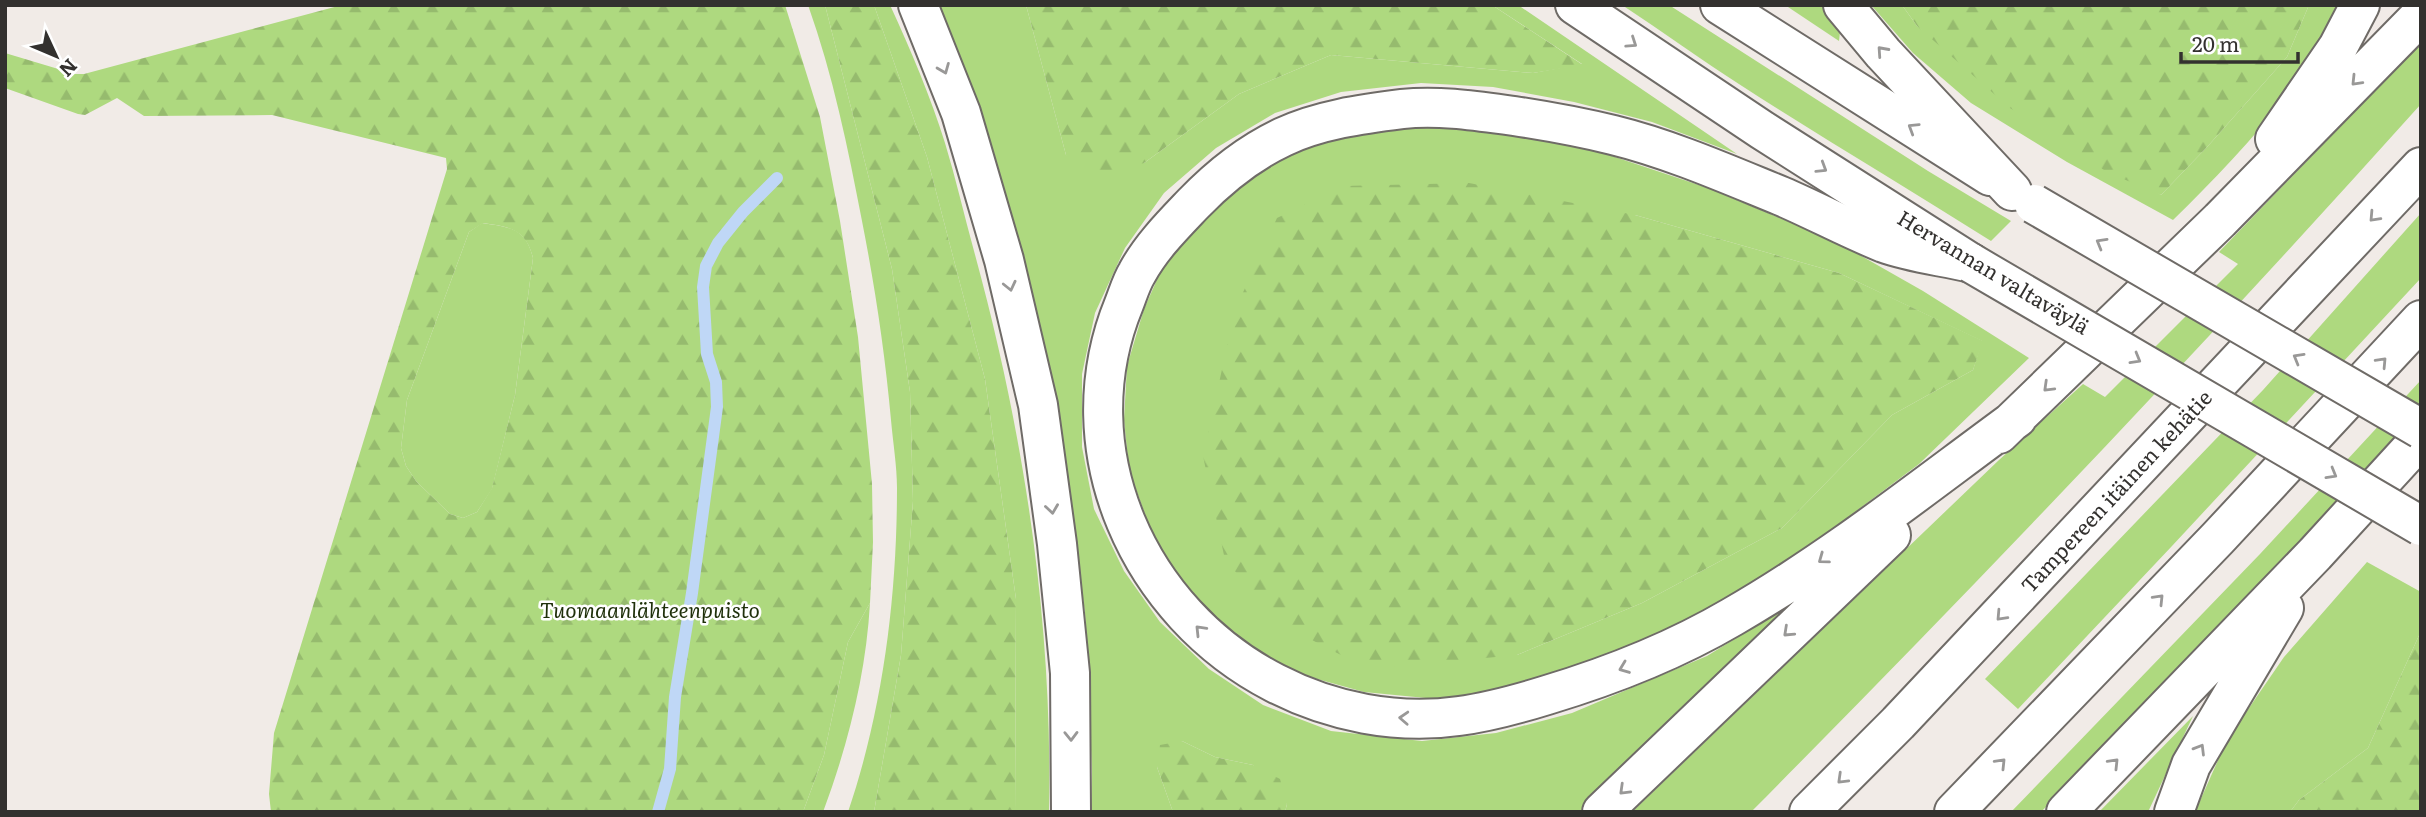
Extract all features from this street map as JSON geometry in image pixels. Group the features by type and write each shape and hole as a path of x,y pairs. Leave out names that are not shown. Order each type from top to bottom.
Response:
{"highway":[{"path":"918,5 961,113 1004,260 1038,405 1057,544 1070,673 1071,812"},
{"name":"Hervannan valtaväylä","path":"1575,5 1762,130 1971,262 2421,526"},
{"path":"1720,5 2023,198 2421,429"},
{"path":"1843,5 1883,52 2023,198"},
{"path":"2220,220 2338,47 2360,5"},
{"path":"1602,812 1761,657 2017,418 2220,220 2421,15"},
{"path":"1971,262 1888,245 1691,160 1617,136 1472,110 1408,108 1332,120 1284,136 1239,163 1204,193 1168,230 1137,273 1113,332 1104,378 1104,427 1111,482 1131,535 1163,589 1205,636 1246,668 1296,695 1347,711 1404,719 1459,716 1578,686 1649,659 1728,620 1805,573 2017,418"},
{"name":"Tampereen itäinen kehätie","path":"1808,812 1908,714 2421,167"},
{"path":"1954,812 2218,538 2421,320"},
{"path":"2066,812 2315,554 2421,438"},
{"path":"2174,812 2191,765 2315,554"}],"green space":[{"name":"Tuomaanlähteenpuisto","path":"342,5 785,5 820,117 840,221 858,337 872,484 870,603 848,642 824,755 803,812 271,812 269,794 274,733 447,169 446,158 272,115 144,116 117,98 85,115 78,114 5,88 5,53 75,74 84,74","holes":["483,223 516,231 526,241 533,258 515,395 492,488 477,512 463,518 450,514 416,481 406,466 401,448 407,400 469,232"]},
{"path":"808,5 825,5 892,269 910,392 913,501 901,655 874,812 848,812 870,733 886,652 894,570 896,471 883,345 867,246 839,112"},
{"path":"825,5 874,5 927,157 985,379 1016,599 1015,812 874,812 901,655 913,501 910,392 892,269"},
{"path":"874,5 890,5 920,73 939,126 992,320 1007,389 1032,528 1040,599 1049,741 1049,812 1015,812 1016,599 985,379 927,157"},
{"path":"936,5 1026,5 1066,155 1144,163 1239,94 1331,55 1533,73 1582,64 1492,5 1518,5 1737,154 1652,122 1574,102 1493,87 1421,83 1341,92 1275,113 1216,148 1164,193 1125,248 1095,313 1082,374 1082,447 1094,509 1124,571 1160,622 1209,669 1263,705 1331,731 1422,741 1496,733 1572,713 1707,656 1819,587 1579,812 1285,812 1287,804 1253,765 1215,757 1182,741 1157,767 1173,812 1091,812 1092,772 1085,613 1067,482"},
{"path":"1026,5 1492,5 1583,65 1533,73 1331,55 1239,94 1144,163 1095,177 1066,155"},
{"path":"1622,5 1669,5 2011,221 1991,241 1742,86"},
{"path":"1785,5 1822,5 1840,32 1839,41"},
{"path":"1871,5 1902,5 1917,26 2161,195 2287,57 2309,5 2341,5 2309,64 2289,92 2244,146 2173,220 2067,162 1971,103 1913,53"},
{"path":"1902,5 2309,5 2287,57 2161,195 2107,172 2010,108 1917,26"},
{"path":"2421,43 2421,104 2090,462 1751,812 1632,812 1999,460 2083,384 2105,397 2238,264 2219,252"},
{"path":"1449,124 1597,151 1708,188 1835,241 1923,291 2029,358 1919,464 1819,539 1723,602 1627,652 1515,688 1436,699 1364,692 1299,674 1248,647 1212,619 1179,579 1150,528 1129,470 1124,420 1127,366 1144,309 1167,257 1207,211 1254,175 1307,145 1372,128","holes":["1635,215 1839,273 1982,341 1973,370 1892,415 1782,528 1642,603 1517,655"]},
{"path":"1469,183 1635,215 1839,273 1983,341 1973,370 1892,415 1782,528 1642,603 1517,655 1368,669 1283,625 1225,560 1203,456 1235,310 1277,218 1343,186"},
{"path":"2421,213 2421,278 2018,709 1985,679 2263,390"},
{"path":"482,223 509,228 521,235 526,240 533,258 515,395 492,489 477,512 463,518 450,514 416,481 406,466 401,448 407,400 469,232"},
{"path":"2421,380 2421,411 2275,570 2041,812 2011,812 2260,554"},
{"path":"2367,562 2421,592 2421,631 2368,748 2299,800 2290,812 2195,812 2227,740 2284,657"},
{"path":"870,603 860,683 840,761 823,812 803,812 824,755 848,642"},
{"path":"2421,631 2421,812 2290,812 2299,800 2368,748"},
{"path":"2193,716 2148,812 2099,812"},
{"path":"1182,741 1215,757 1253,765 1280,779 1287,804 1285,812 1173,812 1157,767 1160,745"}],"waterway":[{"path":"658,812 670,769 675,697 717,407 716,382 707,354 703,287 706,266 718,243 743,212 777,178"}]}
